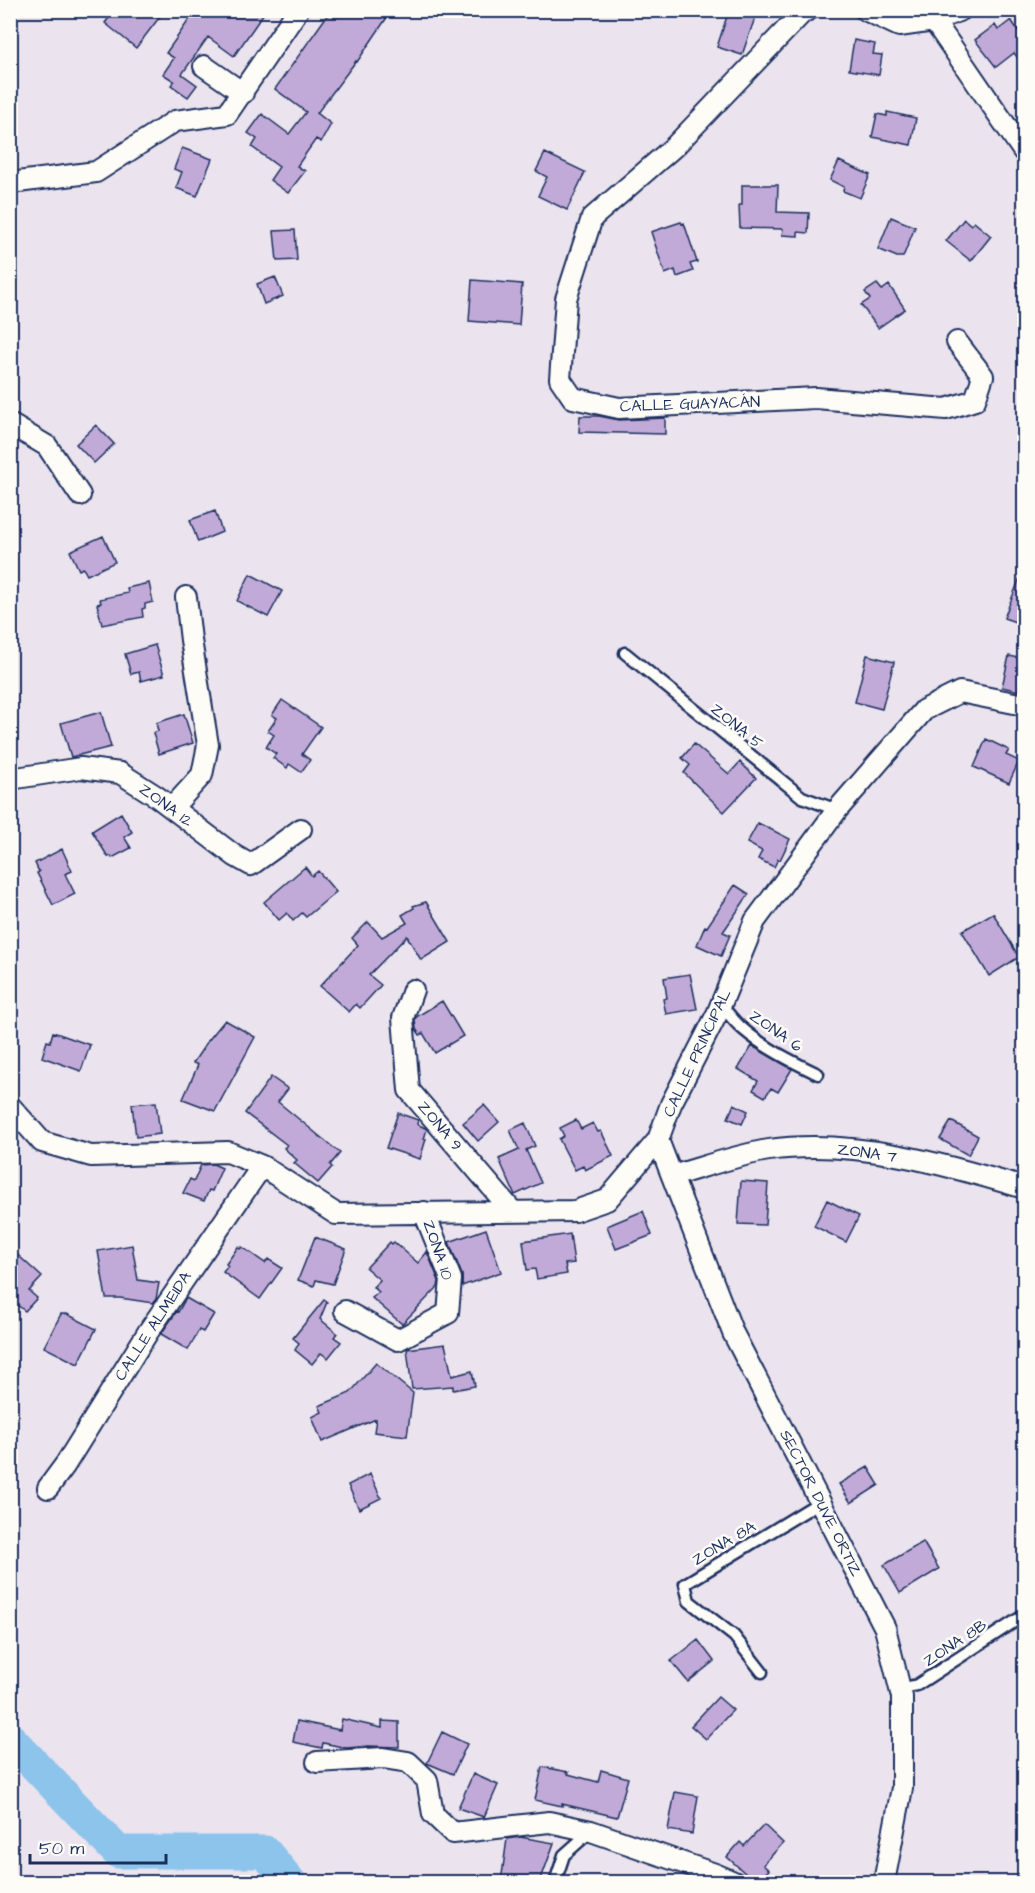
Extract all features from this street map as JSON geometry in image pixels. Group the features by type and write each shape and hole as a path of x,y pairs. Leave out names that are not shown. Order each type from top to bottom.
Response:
{"street":[{"path":"10,183 96,172 175,121 227,114 298,10"},
{"name":"CALLE GUAYACÁN","path":"808,10 803,12 675,146 592,218 566,299 560,379 573,398 619,408 816,398 946,410 975,400 982,376 957,342"},
{"path":"865,10 899,26 961,10"},
{"path":"933,16 1024,152"},
{"path":"204,66 243,93"},
{"path":"10,423 47,446 80,495"},
{"path":"172,808 202,775 208,745 186,597"},
{"name":"CALLE PRINCIPAL","path":"10,1106 42,1142 91,1156 228,1152 262,1166 336,1214 575,1211 607,1200 658,1140 671,1104 721,1005 755,921 837,810 924,710 960,692 1024,705"},
{"name":"ZONA 12","path":"10,778 81,768 120,773 250,865 301,829"},
{"name":"ZONA 9","path":"413,990 403,1018 409,1090 513,1212"},
{"name":"SECTOR DUVE ORTIZ","path":"658,1140 733,1333 885,1628 902,1697 902,1788 884,1882"},
{"name":"ZONA 7","path":"672,1176 770,1150 841,1146 957,1168 1024,1188"},
{"name":"CALLE ALMEIDA","path":"48,1488 65,1465 154,1322 262,1166"},
{"name":"ZONA 10","path":"345,1311 399,1341 448,1313 451,1279 424,1212"},
{"path":"317,1762 383,1758 408,1762 427,1780 433,1814 453,1833 549,1822 591,1831 713,1878 734,1882"}],"lane":[{"name":"ZONA 5","path":"625,653 802,797 837,810"},
{"name":"ZONA 6","path":"721,1005 743,1029 761,1042 818,1074"},
{"name":"ZONA 8A","path":"762,1672 734,1636 690,1601 685,1584 820,1502"},
{"name":"ZONA 8B","path":"900,1689 918,1685 1023,1616"},
{"path":"555,1882 564,1855 591,1831"}],"building":[{"path":"115,10 165,10 136,48 105,23"},
{"path":"196,10 266,10 234,56 208,37 182,74 197,85 188,97 171,85 174,81 163,74 174,58 166,53"},
{"path":"331,10 392,10 357,62 317,113 331,124 321,142 316,139 297,166 305,171 288,193 270,180 279,167 252,147 257,139 248,133 262,114 289,134 306,112 275,89"},
{"path":"729,10 743,10 756,15 742,55 717,47"},
{"path":"1011,20 1024,39 1024,66 1014,53 996,67 975,40 995,25 998,30"},
{"path":"854,40 875,44 873,54 882,55 879,75 849,70"},
{"path":"887,112 916,118 911,145 872,137 877,114 887,116"},
{"path":"182,148 212,159 197,196 176,188 182,172 174,169"},
{"path":"545,153 585,172 567,210 538,196 547,177 536,171"},
{"path":"839,161 870,175 860,198 843,191 844,187 830,180"},
{"path":"742,185 778,185 777,212 809,213 808,233 798,232 798,236 782,235 783,229 740,228 739,205 742,205"},
{"path":"891,217 915,227 903,257 897,257 878,249"},
{"path":"964,219 971,225 974,222 991,236 971,261 946,241"},
{"path":"684,223 697,262 690,264 693,271 677,277 675,270 665,274 651,232"},
{"path":"295,230 297,260 277,261 274,231"},
{"path":"275,277 283,296 264,304 257,284"},
{"path":"472,280 522,284 519,325 469,321"},
{"path":"877,284 882,290 889,285 905,309 878,328 861,305 870,299 865,292"},
{"path":"580,416 599,416 619,420 665,418 665,434 579,432"},
{"path":"96,425 114,444 94,463 76,444"},
{"path":"215,511 222,532 198,542 190,520"},
{"path":"103,536 115,562 87,575 83,568 79,570 70,551"},
{"path":"1024,570 1024,625 1004,618"},
{"path":"250,574 282,591 268,617 237,601"},
{"path":"149,583 153,602 145,604 145,608 142,609 143,617 102,625 97,604 101,603 100,599 128,593 127,588"},
{"path":"155,645 164,675 141,681 139,672 131,674 125,654"},
{"path":"867,655 894,662 882,709 855,702"},
{"path":"1009,656 1024,659 1024,692 1002,687"},
{"path":"282,700 321,727 302,754 310,760 301,772 289,764 287,768 273,758 276,754 266,747 274,735 268,731 277,718 272,715"},
{"path":"101,712 111,747 71,757 61,723"},
{"path":"184,714 193,743 159,754 153,733 158,731 156,723"},
{"path":"986,739 1009,750 1006,755 1019,761 1009,783 974,767"},
{"path":"694,744 729,774 740,762 756,778 724,812 684,773 690,765 682,758"},
{"path":"121,813 132,832 124,837 131,848 112,858 108,857 92,831"},
{"path":"758,823 790,839 774,867 758,859 762,851 747,843"},
{"path":"62,849 72,871 65,874 75,894 53,905 37,873 39,872 35,863"},
{"path":"305,867 312,876 318,871 336,892 306,917 302,913 293,921 287,913 279,920 264,902"},
{"path":"735,885 749,894 723,932 730,935 721,956 697,945 705,926 707,927"},
{"path":"426,902 450,942 421,960 407,936 369,975 381,985 360,1008 356,1004 349,1012 320,986 358,945 352,938 368,922 382,937 407,923 402,915 414,908 413,906"},
{"path":"993,913 1019,957 989,976 962,931"},
{"path":"690,974 697,1009 666,1014 663,999 667,998 664,978"},
{"path":"442,1001 463,1036 435,1053 423,1033 420,1035 416,1029 415,1020 416,1017"},
{"path":"225,1020 255,1037 215,1111 183,1099 198,1065 193,1063"},
{"path":"53,1032 90,1045 81,1071 42,1057 47,1041 50,1042"},
{"path":"752,1046 792,1069 778,1092 771,1088 765,1097 753,1090 758,1081 738,1069"},
{"path":"271,1077 288,1089 278,1102 340,1153 330,1165 332,1167 318,1183 294,1163 297,1160 284,1148 287,1145 245,1113"},
{"path":"156,1102 160,1134 136,1137 132,1104"},
{"path":"734,1104 748,1111 742,1124 728,1118"},
{"path":"484,1105 499,1122 478,1141 463,1123"},
{"path":"398,1113 418,1120 417,1124 427,1129 420,1159 386,1148"},
{"path":"576,1120 581,1129 593,1123 598,1132 601,1131 613,1156 585,1170 583,1166 575,1170 559,1139 564,1136 560,1128"},
{"path":"951,1121 978,1136 968,1155 940,1139"},
{"path":"525,1123 535,1146 526,1150 541,1183 515,1195 499,1159 519,1150 510,1130"},
{"path":"213,1164 222,1168 212,1191 209,1190 204,1201 183,1193 190,1179 194,1181 201,1165"},
{"path":"741,1181 768,1183 765,1225 738,1224"},
{"path":"827,1200 859,1216 846,1242 814,1226"},
{"path":"643,1211 652,1235 616,1249 607,1226"},
{"path":"486,1229 501,1272 462,1286 462,1275 449,1242"},
{"path":"570,1234 574,1263 565,1264 567,1274 537,1279 535,1269 527,1270 523,1241"},
{"path":"315,1237 346,1249 333,1284 316,1280 314,1286 298,1280"},
{"path":"390,1242 392,1244 394,1242 418,1263 427,1252 439,1281 438,1287 402,1324 372,1298 379,1292 373,1287 380,1280 366,1268"},
{"path":"132,1245 138,1280 159,1283 153,1303 106,1298 98,1251"},
{"path":"238,1247 240,1249 242,1247 265,1263 268,1259 282,1268 260,1299 223,1272"},
{"path":"10,1248 42,1277 29,1291 37,1298 25,1311 10,1299"},
{"path":"186,1298 214,1314 203,1332 199,1330 188,1350 161,1334"},
{"path":"324,1300 327,1302 320,1319 337,1333 334,1337 341,1342 328,1358 321,1353 312,1364 295,1350 299,1343 293,1338"},
{"path":"61,1314 67,1314 96,1329 78,1364 44,1347"},
{"path":"445,1344 452,1376 472,1371 475,1386 453,1390 453,1386 412,1389 407,1349"},
{"path":"376,1363 413,1393 407,1436 374,1432 376,1419 322,1442 312,1417 322,1412 319,1406 350,1393"},
{"path":"868,1467 879,1485 851,1503 839,1484"},
{"path":"370,1474 381,1498 359,1509 348,1485"},
{"path":"923,1542 939,1569 900,1593 884,1565"},
{"path":"698,1640 714,1661 688,1682 671,1661"},
{"path":"718,1697 733,1710 706,1739 691,1726"},
{"path":"342,1719 382,1728 382,1721 399,1722 399,1747 347,1748 323,1743 322,1748 293,1742 297,1721 340,1730"},
{"path":"442,1732 467,1744 453,1774 427,1763"},
{"path":"542,1767 569,1772 568,1774 598,1782 601,1770 628,1778 617,1817 535,1800"},
{"path":"473,1774 498,1785 484,1817 458,1808"},
{"path":"675,1792 698,1796 692,1834 668,1830"},
{"path":"764,1825 783,1843 763,1865 769,1870 755,1882 727,1857 740,1842 744,1846"},
{"path":"520,1837 554,1843 540,1882 501,1882 507,1839"}],"waterway":[{"path":"10,1739 118,1852 265,1852 290,1882"}]}
